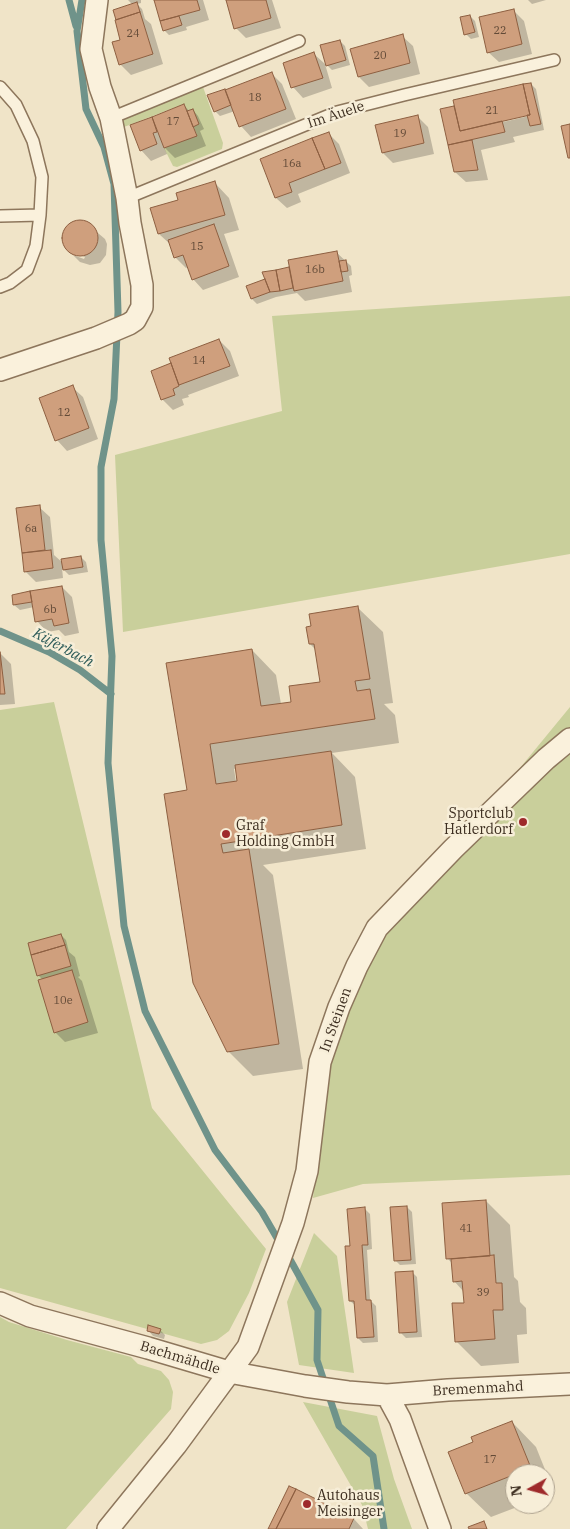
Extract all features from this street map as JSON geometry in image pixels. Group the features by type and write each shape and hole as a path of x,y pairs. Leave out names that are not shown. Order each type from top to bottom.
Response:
{"street":[{"path":"0,370 96,338 129,324 135,320 142,306 142,285 127,198 111,118 100,87 92,48 97,0"},
{"name":"In Steinen","path":"229,1372 248,1347 293,1223 307,1171 320,1062 339,1007 357,966 378,928 453,849 546,759 570,739"},
{"name":"Bachmähdle","path":"0,1303 30,1316 229,1372 176,1445 108,1529"},
{"name":"Bremenmahd","path":"229,1372 305,1386 387,1395 570,1384"},
{"path":"387,1395 400,1419 440,1529"}],"lane":[{"path":"111,118 299,41"},
{"name":"Im Äuele","path":"127,198 337,112 554,60"},
{"path":"0,88 16,105 33,141 42,177 36,246 27,270 10,283 0,287"},
{"path":"0,216 40,215"}],"green space":[{"path":"203,87 223,143 222,149 177,167 173,166 164,148 197,135 184,104 124,127 131,166 121,120"},
{"path":"570,296 570,554 123,632 115,455 282,411 272,316"},
{"path":"54,702 152,1108 266,1249 249,1293 229,1331 217,1340 201,1344 0,1288 0,710"},
{"path":"570,707 570,1175 363,1184 313,1198 329,1057 372,948"},
{"path":"314,1233 337,1256 354,1373 299,1365 287,1302"},
{"path":"0,1317 9,1322 67,1340 131,1357 138,1364 161,1371 169,1380 173,1392 171,1409 66,1529 0,1529"},
{"path":"303,1402 377,1416 394,1479 412,1529 368,1529 362,1505"}],"building":[{"path":"154,0 197,0 200,10 160,21"},
{"path":"226,0 266,0 271,18 234,29"},
{"path":"137,2 140,12 116,20 113,10"},
{"path":"514,9 522,44 487,53 479,17"},
{"path":"140,12 153,54 119,65 112,42 120,40 115,20"},
{"path":"470,15 475,32 464,35 460,17"},
{"path":"179,16 182,25 163,31 160,21"},
{"path":"403,34 410,63 358,77 350,49"},
{"path":"340,40 346,60 326,66 320,45"},
{"path":"314,52 323,78 291,88 283,63"},
{"path":"272,72 286,109 239,127 225,90"},
{"path":"531,83 541,124 530,126 527,115 530,115 523,84"},
{"path":"523,84 530,115 460,131 453,100"},
{"path":"225,89 231,105 214,112 207,95"},
{"path":"184,104 197,136 164,148 152,117"},
{"path":"454,106 460,131 502,121 505,132 448,145 440,109"},
{"path":"193,109 199,124 193,127 187,111"},
{"path":"418,115 424,143 382,153 375,125"},
{"path":"152,117 157,132 153,133 157,144 140,151 130,125"},
{"path":"570,124 570,158 568,158 561,126"},
{"path":"329,132 341,163 325,169 312,138"},
{"path":"312,138 325,169 289,183 292,192 275,198 260,159"},
{"path":"472,140 478,170 454,172 448,145"},
{"path":"215,181 225,215 158,234 150,208 178,200 176,193"},
{"path":"80,220 87,221 93,225 97,231 97,245 93,251 87,255 80,256 73,255 67,251 63,245 62,238 63,231 67,225 73,221"},
{"path":"214,224 229,266 192,280 183,255 174,258 168,240"},
{"path":"337,251 343,281 294,291 288,260"},
{"path":"346,260 348,271 341,272 339,261"},
{"path":"289,267 293,288 280,291 276,270"},
{"path":"276,270 280,291 270,292 262,272"},
{"path":"265,279 270,292 251,299 246,286"},
{"path":"219,339 230,366 179,385 169,358"},
{"path":"171,363 179,386 173,389 175,395 161,400 151,371"},
{"path":"73,385 89,428 55,441 39,398"},
{"path":"40,505 45,550 22,553 16,508"},
{"path":"51,550 53,568 24,572 22,553"},
{"path":"81,556 83,567 63,570 61,559"},
{"path":"62,586 69,623 54,626 52,619 35,622 30,591"},
{"path":"30,591 32,602 13,605 12,595"},
{"name":"Graf Holding GmbH","path":"358,606 370,679 355,681 357,691 370,689 375,719 210,744 216,784 237,781 235,765 331,751 342,825 221,844 223,853 249,849 279,1044 227,1052 193,983 164,794 187,790 166,663 252,649 261,706 291,702 289,686 320,682 314,644 309,644 306,627 311,626 309,614"},
{"path":"0,652 5,694 0,694"},
{"path":"61,934 65,945 31,955 28,943"},
{"path":"65,945 71,966 37,976 31,955"},
{"path":"72,970 88,1022 54,1033 38,980"},
{"path":"486,1200 490,1256 446,1259 442,1203"},
{"path":"407,1206 411,1260 394,1261 390,1207"},
{"path":"365,1207 368,1245 362,1245 366,1300 371,1300 374,1337 357,1338 354,1301 349,1301 345,1246 350,1246 347,1209"},
{"path":"494,1255 496,1283 502,1283 503,1310 493,1310 495,1339 455,1342 452,1303 464,1303 462,1281 453,1282 451,1259"},
{"path":"413,1271 417,1332 399,1333 395,1272"},
{"path":"148,1325 161,1329 159,1334 147,1331"},
{"path":"512,1421 529,1464 505,1464 505,1478 465,1494 448,1452 473,1442 471,1437"},
{"path":"289,1486 296,1489 276,1529 268,1529"},
{"name":"Autohaus Meisinger","path":"296,1489 354,1518 349,1529 276,1529"},
{"path":"484,1521 487,1529 469,1529 468,1527"}],"waterway":[{"path":"69,0 76,26"},
{"path":"82,0 77,31 86,109 104,147 114,184 118,312 114,399 101,467 101,540 112,656 108,763 124,926 145,1011 215,1150 262,1212 281,1245"},
{"name":"Küferbach","path":"0,631 49,652 80,670 111,694"},
{"path":"287,1254 318,1310 317,1360 339,1426 373,1456 384,1529"}],"place":[{"name":"Sportclub Hatlerdorf","path":"523,822"},
{"name":"Graf Holding GmbH","path":"226,834"},
{"name":"Autohaus Meisinger","path":"307,1504"}]}
